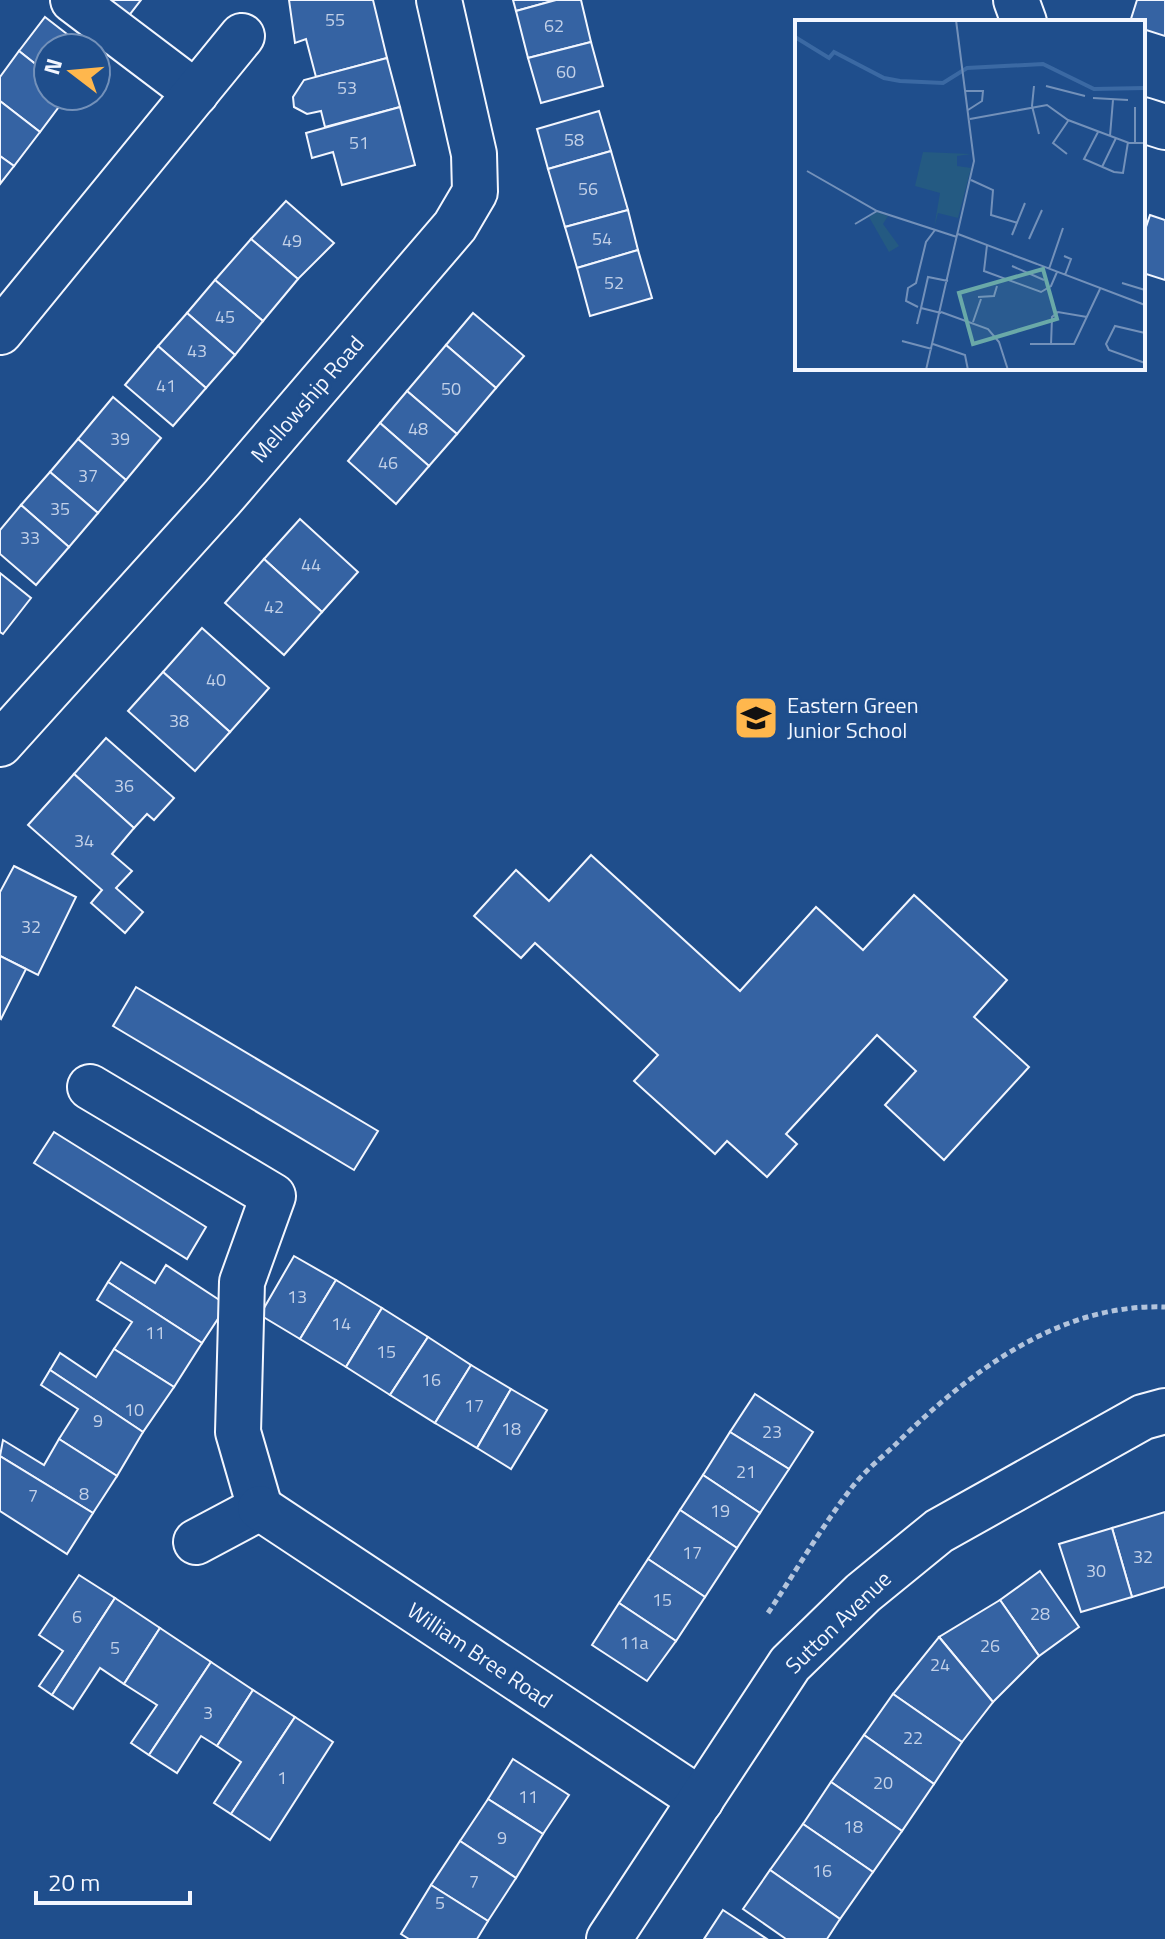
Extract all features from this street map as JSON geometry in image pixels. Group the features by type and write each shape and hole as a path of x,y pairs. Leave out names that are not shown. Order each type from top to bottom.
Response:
{"street":[{"path":"73,0 196,93"},
{"name":"Mellowship Road","path":"0,744 222,498 455,226 475,192 474,154 439,0"},
{"path":"1016,0 1023,20"},
{"path":"0,332 242,36"},
{"path":"1145,121 1165,127"},
{"path":"90,1087 273,1196 242,1282 238,1432 260,1508 196,1542"},
{"name":"Sutton Avenue","path":"609,1939 790,1664 895,1566 939,1531 1143,1417 1165,1411"},
{"name":"William Bree Road","path":"260,1508 701,1800"}],"building":[{"path":"84,0 141,0 120,27"},
{"path":"289,0 373,0 387,58 316,77 306,39 295,43"},
{"path":"513,0 556,0 516,11"},
{"path":"556,0 581,0 591,42 528,58 516,11"},
{"path":"1137,0 1165,0 1165,36 1145,30 1145,20 1131,20"},
{"path":"45,17 64,32 34,32"},
{"path":"32,34 32,61 19,51"},
{"path":"591,42 603,86 541,103 528,58"},
{"path":"19,51 32,61 32,112 55,112 40,132 0,101 0,77"},
{"path":"387,58 400,107 325,127 321,111 307,114 294,107 293,97 304,80"},
{"path":"0,101 40,132 14,166 0,156"},
{"path":"400,107 415,165 342,185 333,152 312,158 306,133"},
{"path":"599,111 611,151 548,169 537,129"},
{"path":"611,151 628,210 565,227 548,169"},
{"path":"0,156 14,166 0,184"},
{"path":"286,201 334,243 298,279 251,239"},
{"path":"628,210 638,250 577,268 565,227"},
{"path":"1150,215 1165,220 1165,280 1145,274 1145,230"},
{"path":"251,239 298,279 263,321 215,280"},
{"path":"638,250 652,298 590,316 577,268"},
{"path":"215,280 263,321 235,355 187,313"},
{"path":"187,313 235,355 206,388 158,346"},
{"path":"473,313 524,356 496,388 446,345"},
{"path":"446,345 496,388 457,434 407,391"},
{"path":"158,346 206,388 173,426 125,385"},
{"path":"407,391 457,434 429,466 380,423"},
{"path":"113,397 161,438 126,480 78,439"},
{"path":"380,423 429,466 396,504 348,461"},
{"path":"78,439 126,480 98,513 50,472"},
{"path":"50,472 98,513 69,547 21,505"},
{"path":"21,505 69,547 36,585 0,554 0,530"},
{"path":"300,519 358,572 322,612 264,559"},
{"path":"264,559 322,612 284,655 225,603"},
{"path":"0,573 31,598 3,634 0,632"},
{"path":"202,628 269,688 230,732 163,672"},
{"path":"163,672 230,732 195,771 128,711"},
{"path":"106,738 174,798 154,820 147,814 134,828 74,774"},
{"path":"74,774 134,828 112,854 132,871 116,888 143,912 125,933 91,903 102,890 28,825"},
{"path":"591,855 740,991 816,907 863,950 914,895 1007,980 974,1017 1029,1067 944,1160 885,1105 916,1071 877,1035 786,1134 797,1144 767,1177 727,1141 715,1154 634,1081 658,1055 535,943 521,958 474,916 516,870 549,901"},
{"path":"14,866 76,897 38,975 0,956 0,892"},
{"path":"0,956 26,969 1,1019 0,1018"},
{"path":"136,987 378,1131 354,1170 113,1026"},
{"path":"54,1132 206,1227 187,1259 34,1163"},
{"path":"294,1256 336,1280 300,1339 260,1315"},
{"path":"121,1262 155,1283 166,1265 227,1305 202,1343 108,1282"},
{"path":"336,1280 382,1308 346,1367 300,1339"},
{"path":"108,1282 202,1343 174,1387 114,1349 132,1322 97,1300"},
{"path":"382,1308 428,1337 390,1395 346,1367"},
{"path":"428,1337 471,1365 435,1423 390,1395"},
{"path":"114,1349 174,1387 143,1432 50,1370 60,1353 96,1377"},
{"path":"471,1365 511,1389 477,1448 435,1423"},
{"path":"50,1370 143,1432 117,1476 59,1439 78,1409 41,1385"},
{"path":"511,1389 547,1410 511,1469 477,1448"},
{"path":"755,1394 813,1432 789,1469 730,1432"},
{"path":"730,1432 789,1469 760,1513 703,1475"},
{"path":"59,1439 117,1476 93,1513 0,1456 3,1440 44,1465"},
{"path":"0,1456 93,1513 67,1554 0,1511"},
{"path":"703,1475 760,1513 737,1548 680,1510"},
{"path":"680,1510 737,1548 705,1597 648,1559"},
{"path":"1165,1512 1165,1587 1132,1597 1112,1528"},
{"path":"1112,1528 1132,1597 1081,1612 1059,1544"},
{"path":"648,1559 705,1597 676,1641 619,1603"},
{"path":"1040,1571 1079,1627 1039,1656 1000,1600"},
{"path":"79,1575 115,1598 52,1695 39,1686 63,1651 39,1635"},
{"path":"115,1598 160,1628 124,1684 100,1668 73,1709 52,1695"},
{"path":"1000,1600 1039,1656 993,1702 939,1637"},
{"path":"619,1603 676,1641 647,1681 592,1645"},
{"path":"160,1628 211,1662 149,1755 131,1743 157,1705 124,1684"},
{"path":"939,1637 993,1702 962,1742 893,1694"},
{"path":"211,1662 253,1690 217,1746 201,1736 177,1773 149,1755"},
{"path":"253,1690 295,1717 231,1814 214,1803 241,1762 217,1746"},
{"path":"893,1694 962,1742 934,1784 864,1735"},
{"path":"295,1717 333,1742 270,1840 231,1814"},
{"path":"864,1735 934,1784 902,1831 831,1782"},
{"path":"513,1759 569,1795 543,1834 488,1799"},
{"path":"831,1782 902,1831 873,1872 803,1824"},
{"path":"488,1799 543,1834 516,1878 460,1841"},
{"path":"803,1824 873,1872 840,1919 770,1870"},
{"path":"460,1841 516,1878 488,1921 431,1885"},
{"path":"770,1870 840,1919 827,1939 786,1939 743,1909"},
{"path":"431,1885 488,1921 477,1939 409,1939 401,1934"},
{"path":"723,1910 767,1939 704,1939"}],"place":[{"name":"Eastern Green Junior School","path":"756,718"}]}
